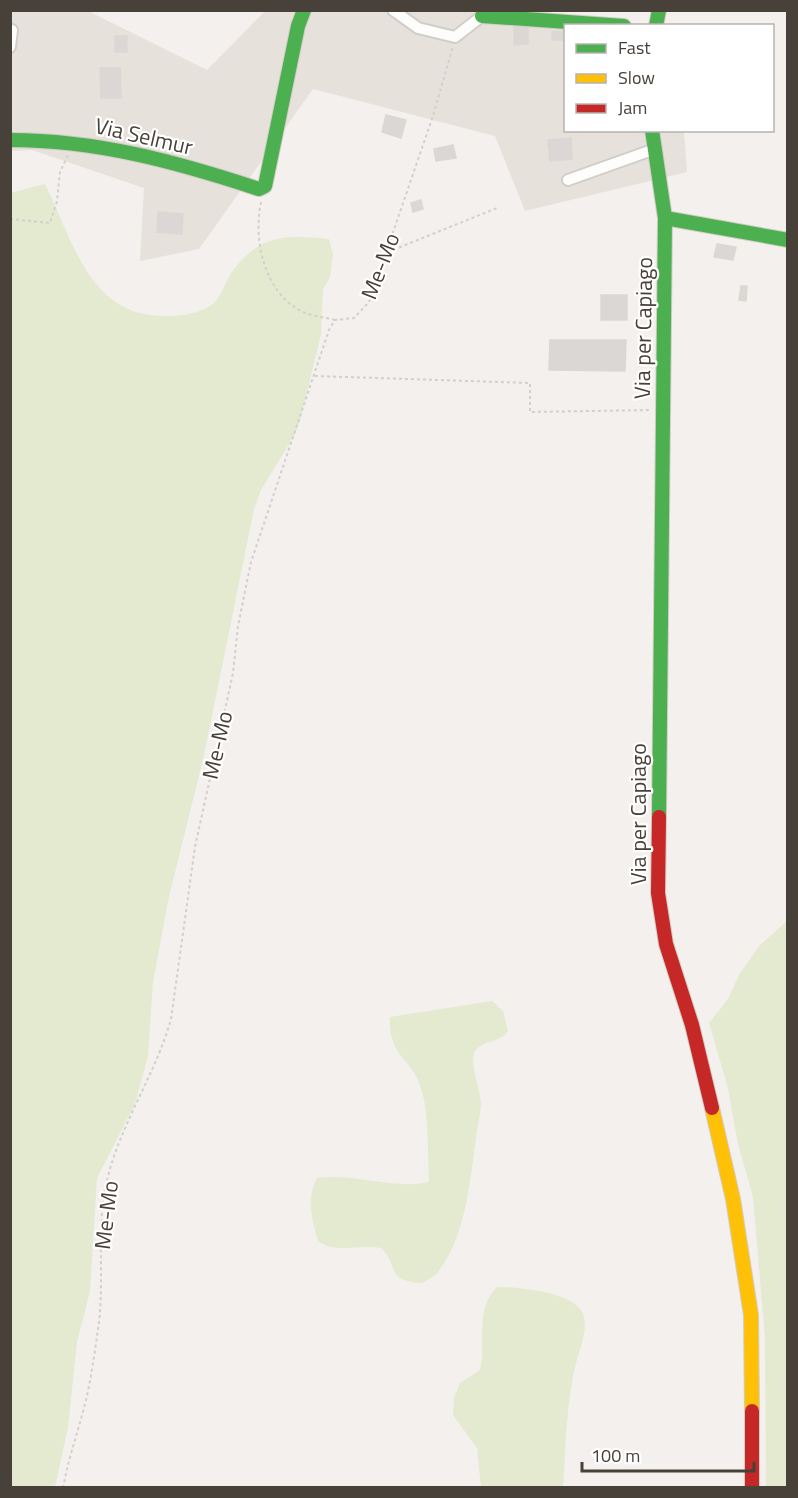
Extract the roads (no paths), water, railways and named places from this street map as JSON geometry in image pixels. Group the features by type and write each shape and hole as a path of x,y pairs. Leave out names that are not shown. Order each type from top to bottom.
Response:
{"street":[{"name":"Via Selmur","path":"10,140 64,139 214,174 259,189 265,186 304,10"},
{"path":"393,10 418,28 455,37 483,13 602,24"},
{"path":"10,47 12,30"},
{"name":"Via per Capiago","path":"652,132 665,218 658,893 666,944 692,1025 734,1199 751,1315 752,1488"},
{"path":"568,180 655,149"},
{"path":"665,218 788,240"}]}
